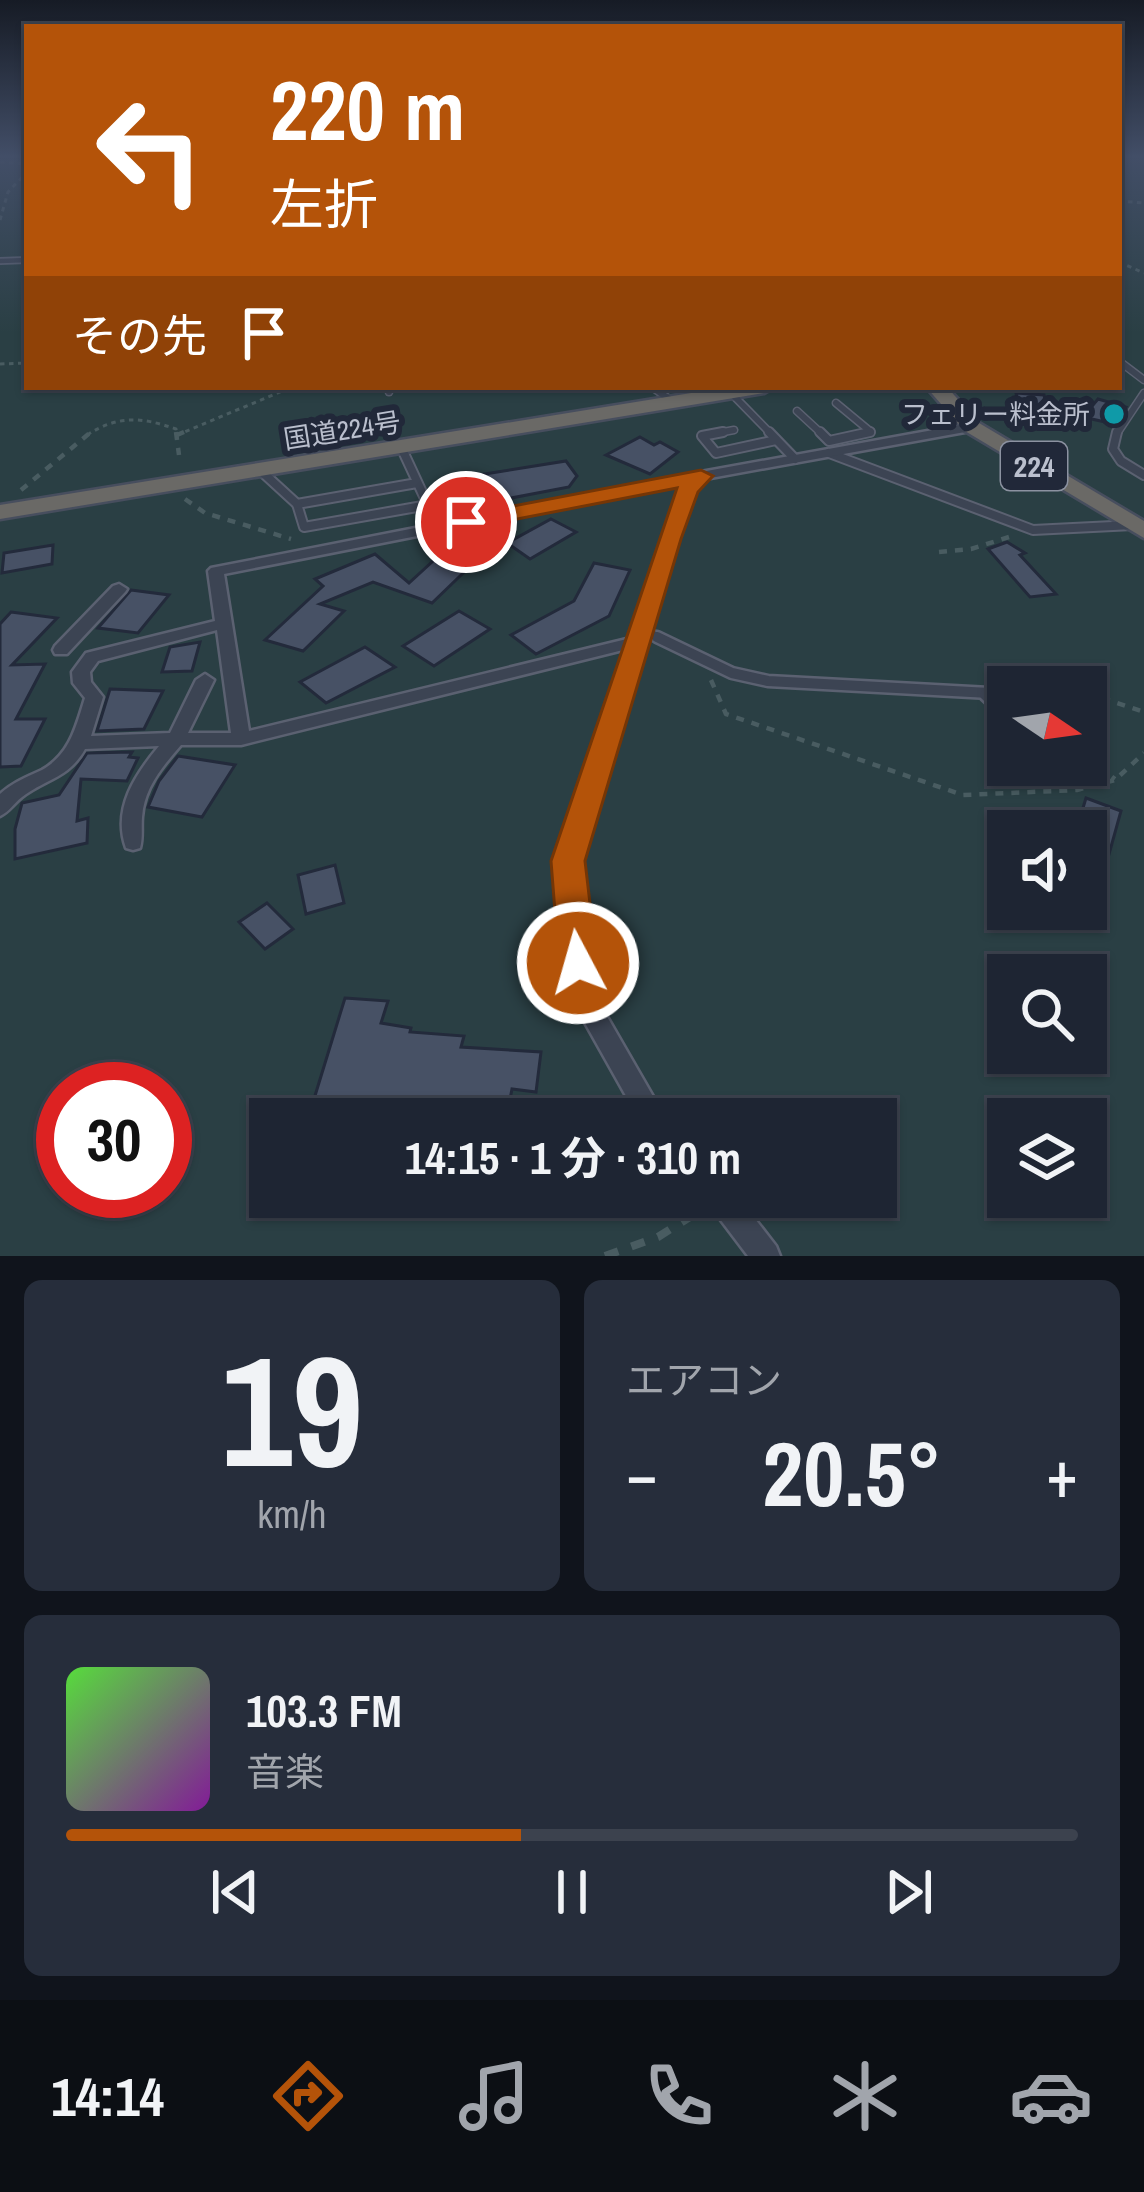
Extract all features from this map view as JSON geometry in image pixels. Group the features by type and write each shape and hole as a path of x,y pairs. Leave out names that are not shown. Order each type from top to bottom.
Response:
{"highway":[{"name":"国道224号","path":"0,512 748,390"},
{"name":"224","path":"939,390 972,427 1139,528"}],"street":[{"path":"241,739 216,571 972,427"},
{"path":"641,1098 582,996 568,861 687,490 701,476"},
{"path":"104,652 64,647 119,589"},
{"path":"0,809 16,790 52,775 78,743 94,697 82,683 81,672 92,657 222,624"},
{"path":"78,743 241,739 641,636"},
{"path":"133,842 130,809 138,785 176,739 206,680"},
{"path":"737,1218 766,1256"}],"lane":[{"path":"656,390 674,403"},
{"path":"1144,392 1116,434 1112,449 1121,461 1144,475"},
{"path":"731,393 795,459"},
{"path":"797,411 829,441 871,432 836,403"},
{"path":"734,430 703,436 716,453 776,440"},
{"path":"261,470 297,504 304,527 428,505 401,447"},
{"path":"829,453 1033,530 1139,528"},
{"path":"297,504 417,483"},
{"path":"641,636 732,673 768,681 985,694"}],"path":[{"path":"177,435 286,390"},
{"path":"19,491 47,474 68,447 93,428 153,417 176,429 179,455"},
{"path":"183,497 205,513 325,550"},
{"path":"939,552 971,549 1033,530"},
{"path":"701,659 726,714 963,795 1033,795 1115,779 1144,753"},
{"path":"1107,700 1144,712"},
{"path":"1107,773 1115,779"},
{"path":"605,1256 658,1238 689,1218"}],"green space":[{"path":"0,216 24,216 24,390 1122,390 1122,216 1144,216 1144,1256 0,1256"}],"building":[{"path":"1016,393 1044,395 1049,422 1021,420"},
{"path":"1098,399 1126,407 1114,424 1083,417"},
{"path":"640,437 678,452 650,474 606,455"},
{"path":"566,461 577,476 569,487 480,504 458,500 454,490 466,477"},
{"path":"551,519 576,532 530,559 507,543"},
{"path":"456,540 487,550 432,603 373,582 320,604 344,611 303,651 265,640 323,586 315,579 375,554 409,583"},
{"path":"1007,542 1025,553 1020,555 1056,594 1030,597 988,549"},
{"path":"53,545 52,564 2,573 4,553"},
{"path":"594,563 630,570 609,616 536,654 511,635 574,601"},
{"path":"131,590 169,595 138,633 98,628"},
{"path":"459,611 490,629 434,666 403,646"},
{"path":"11,612 57,618 12,665 45,664 16,719 45,719 21,766 0,767 0,624"},
{"path":"200,642 192,671 162,672 170,647"},
{"path":"365,647 395,667 326,703 300,682"},
{"path":"110,689 163,691 144,729 97,731"},
{"path":"132,752 129,757 138,758 127,781 81,779 77,821 88,818 87,843 15,859 15,829 22,803 59,795 87,753"},
{"path":"178,756 235,765 202,817 148,807 159,781"},
{"path":"1086,798 1121,811 1107,861 1107,810 1082,810"},
{"path":"335,865 344,903 306,914 298,875"},
{"path":"267,903 293,929 265,949 239,922"},
{"path":"345,998 388,1001 381,1023 411,1028 410,1032 464,1036 461,1047 541,1052 536,1092 512,1089 510,1098 314,1098"}],"place":[{"name":"フェリー料金所","path":"1114,414"}],"route":[{"path":"466,522 701,476 687,490 669,539 568,861 578,963"}]}
